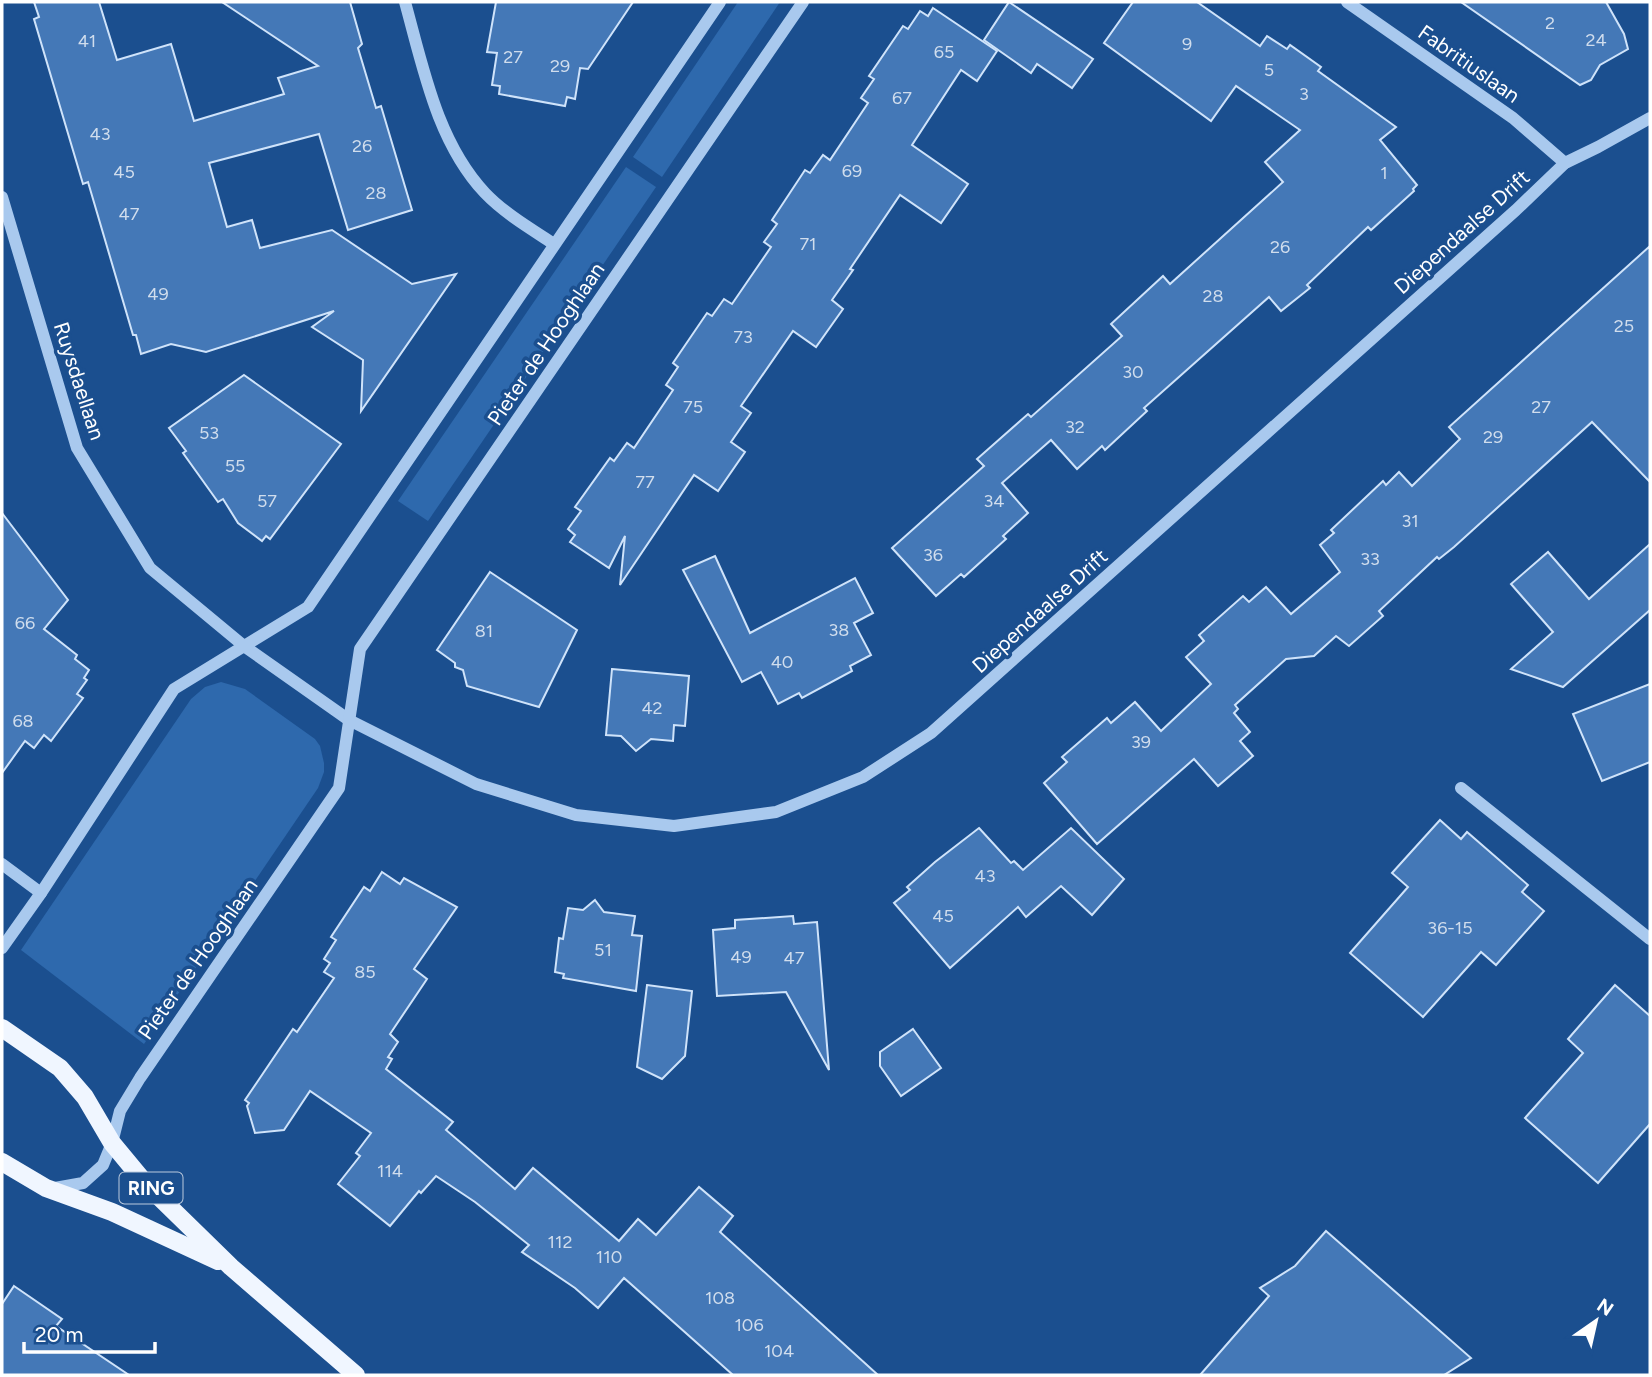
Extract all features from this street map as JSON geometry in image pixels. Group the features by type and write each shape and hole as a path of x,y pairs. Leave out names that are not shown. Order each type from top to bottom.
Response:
{"main road":[{"name":"RING","path":"2,1028 60,1068 85,1097 112,1143 137,1174 231,1267 356,1375"},
{"name":"RING","path":"2,1161 46,1188 112,1212 231,1267"}],"street":[{"path":"405,2 433,101 455,151 485,193 554,244"},
{"path":"2,948 174,689 308,607 720,2"},
{"name":"Pieter de Hooghlaan","path":"46,1188 83,1183 103,1165 120,1111 140,1078 339,788 360,649 803,2"},
{"name":"Fabritiuslaan","path":"1347,2 1513,118 1565,163"},
{"name":"Diependaalse Drift","path":"349,720 476,784 576,815 674,826 776,813 863,777 931,733 1506,219 1565,163 1598,148 1650,118"},
{"name":"Ruysdaellaan","path":"2,197 78,448 150,568 244,646"},
{"path":"244,646 349,720"},
{"path":"1461,788 1650,939"},
{"path":"2,864 41,893"}],"shaded area":[{"path":"738,2 780,2 662,177 633,157"},
{"path":"626,167 656,187 428,521 398,501"},
{"path":"221,682 245,689 315,739 320,746 324,772 318,788 144,1044 21,950 191,699 205,687"}],"building":[{"path":"34,2 99,2 117,60 171,44 194,121 284,94 278,78 318,66 222,2 350,2 362,44 358,48 376,108 381,106 412,210 348,230 319,134 209,163 227,227 252,220 260,248 332,230 412,284 456,274 361,411 363,360 312,327 334,311 206,352 171,344 141,354 88,182 83,184 34,19 39,17"},
{"path":"496,2 633,2 588,69 580,68 575,99 567,97 565,106 499,94 500,86 492,85 497,53 487,52"},
{"path":"1009,2 1093,59 1072,88 1037,64 1031,73 984,40"},
{"path":"1133,2 1197,2 1260,46 1267,36 1287,49 1290,45 1321,67 1318,71 1396,127 1380,140 1417,185 1414,191 1371,230 1368,227 1307,285 1310,288 1281,311 1269,297 1144,408 1147,411 1105,450 1102,446 1077,469 1051,440 1002,483 1028,513 1003,536 1006,539 964,577 961,574 936,596 892,548 984,466 977,459 1028,414 1031,417 1122,336 1111,324 1163,276 1170,284 1283,182 1265,162 1300,130 1236,86 1211,121 1104,43"},
{"path":"1461,2 1606,2 1624,34 1628,49 1600,65 1591,80 1580,85"},
{"path":"933,8 997,51 977,81 961,70 912,145 968,184 941,223 900,195 832,300 843,309 816,347 793,331 741,406 751,413 731,442 745,452 718,491 694,475 620,585 625,536 609,568 570,542 575,535 568,529 581,511 575,507 610,458 614,461 627,443 634,448 673,390 666,385 678,367 673,363 707,313 712,316 724,299 732,304 771,247 764,242 777,224 772,220 805,170 810,173 823,155 830,160 868,103 861,98 874,79 869,76 903,26 908,29 920,11 928,16"},
{"path":"1650,246 1650,482 1592,422 1454,547 1439,559 1437,557 1379,611 1383,616 1349,646 1336,636 1314,656 1286,659 1235,705 1238,709 1234,713 1250,732 1240,741 1253,756 1218,786 1194,759 1097,844 1044,783 1067,762 1062,757 1107,718 1111,723 1135,702 1161,731 1211,684 1186,657 1204,641 1199,635 1243,596 1249,602 1266,587 1291,614 1340,572 1320,545 1334,533 1331,530 1383,481 1386,485 1399,472 1412,486 1460,439 1449,427"},
{"path":"244,375 341,444 270,539 266,536 262,541 238,523 223,499 218,502 183,453 186,451 169,428"},
{"path":"2,513 68,600 44,629 77,655 75,659 89,670 84,678 87,680 77,694 83,698 51,741 44,735 34,748 25,741 2,773"},
{"path":"1650,544 1650,610 1563,687 1511,669 1553,632 1511,584 1548,552 1589,599"},
{"path":"715,556 750,633 855,578 873,613 854,623 871,655 850,666 852,671 802,698 799,693 778,704 761,672 742,682 683,570"},
{"path":"490,572 577,630 539,707 467,686 463,670 455,667 455,663 437,650"},
{"path":"612,669 689,676 685,726 674,725 673,741 651,739 636,751 621,736 606,735"},
{"path":"1650,684 1650,762 1602,781 1573,714"},
{"path":"1440,820 1461,839 1467,832 1528,885 1522,892 1544,911 1496,965 1481,952 1423,1017 1350,953 1408,887 1392,873"},
{"path":"979,828 1011,863 1014,861 1023,870 1071,828 1124,879 1092,915 1061,886 1026,917 1018,907 950,968 894,903 910,890 907,887 935,862"},
{"path":"382,872 400,884 404,878 457,907 414,969 427,979 390,1034 398,1042 388,1057 392,1059 386,1069 453,1122 446,1130 515,1189 533,1168 619,1241 638,1219 656,1235 699,1187 733,1216 720,1232 878,1375 733,1375 624,1278 598,1308 575,1288 522,1252 529,1245 475,1202 436,1176 421,1193 419,1191 390,1226 338,1184 360,1156 356,1153 371,1133 310,1091 284,1130 255,1133 247,1106 249,1103 245,1100 293,1029 297,1032 334,978 324,972 330,963 324,959 336,940 331,937 364,887 370,891"},
{"path":"595,900 604,912 635,916 632,935 642,936 636,991 563,978 564,974 555,972 559,938 563,939 568,908 583,910"},
{"path":"793,916 794,924 817,922 829,1070 786,992 717,996 713,930 735,928 735,920"},
{"path":"647,985 692,991 685,1056 662,1079 637,1067"},
{"path":"1615,985 1650,1016 1650,1124 1598,1183 1525,1118 1583,1053 1568,1039"},
{"path":"913,1029 941,1068 901,1096 880,1066 880,1052"},
{"path":"1326,1231 1471,1358 1444,1375 1200,1375 1269,1296 1260,1288 1295,1266"},
{"path":"14,1286 62,1319 56,1326 129,1375 2,1375 2,1304"}]}
